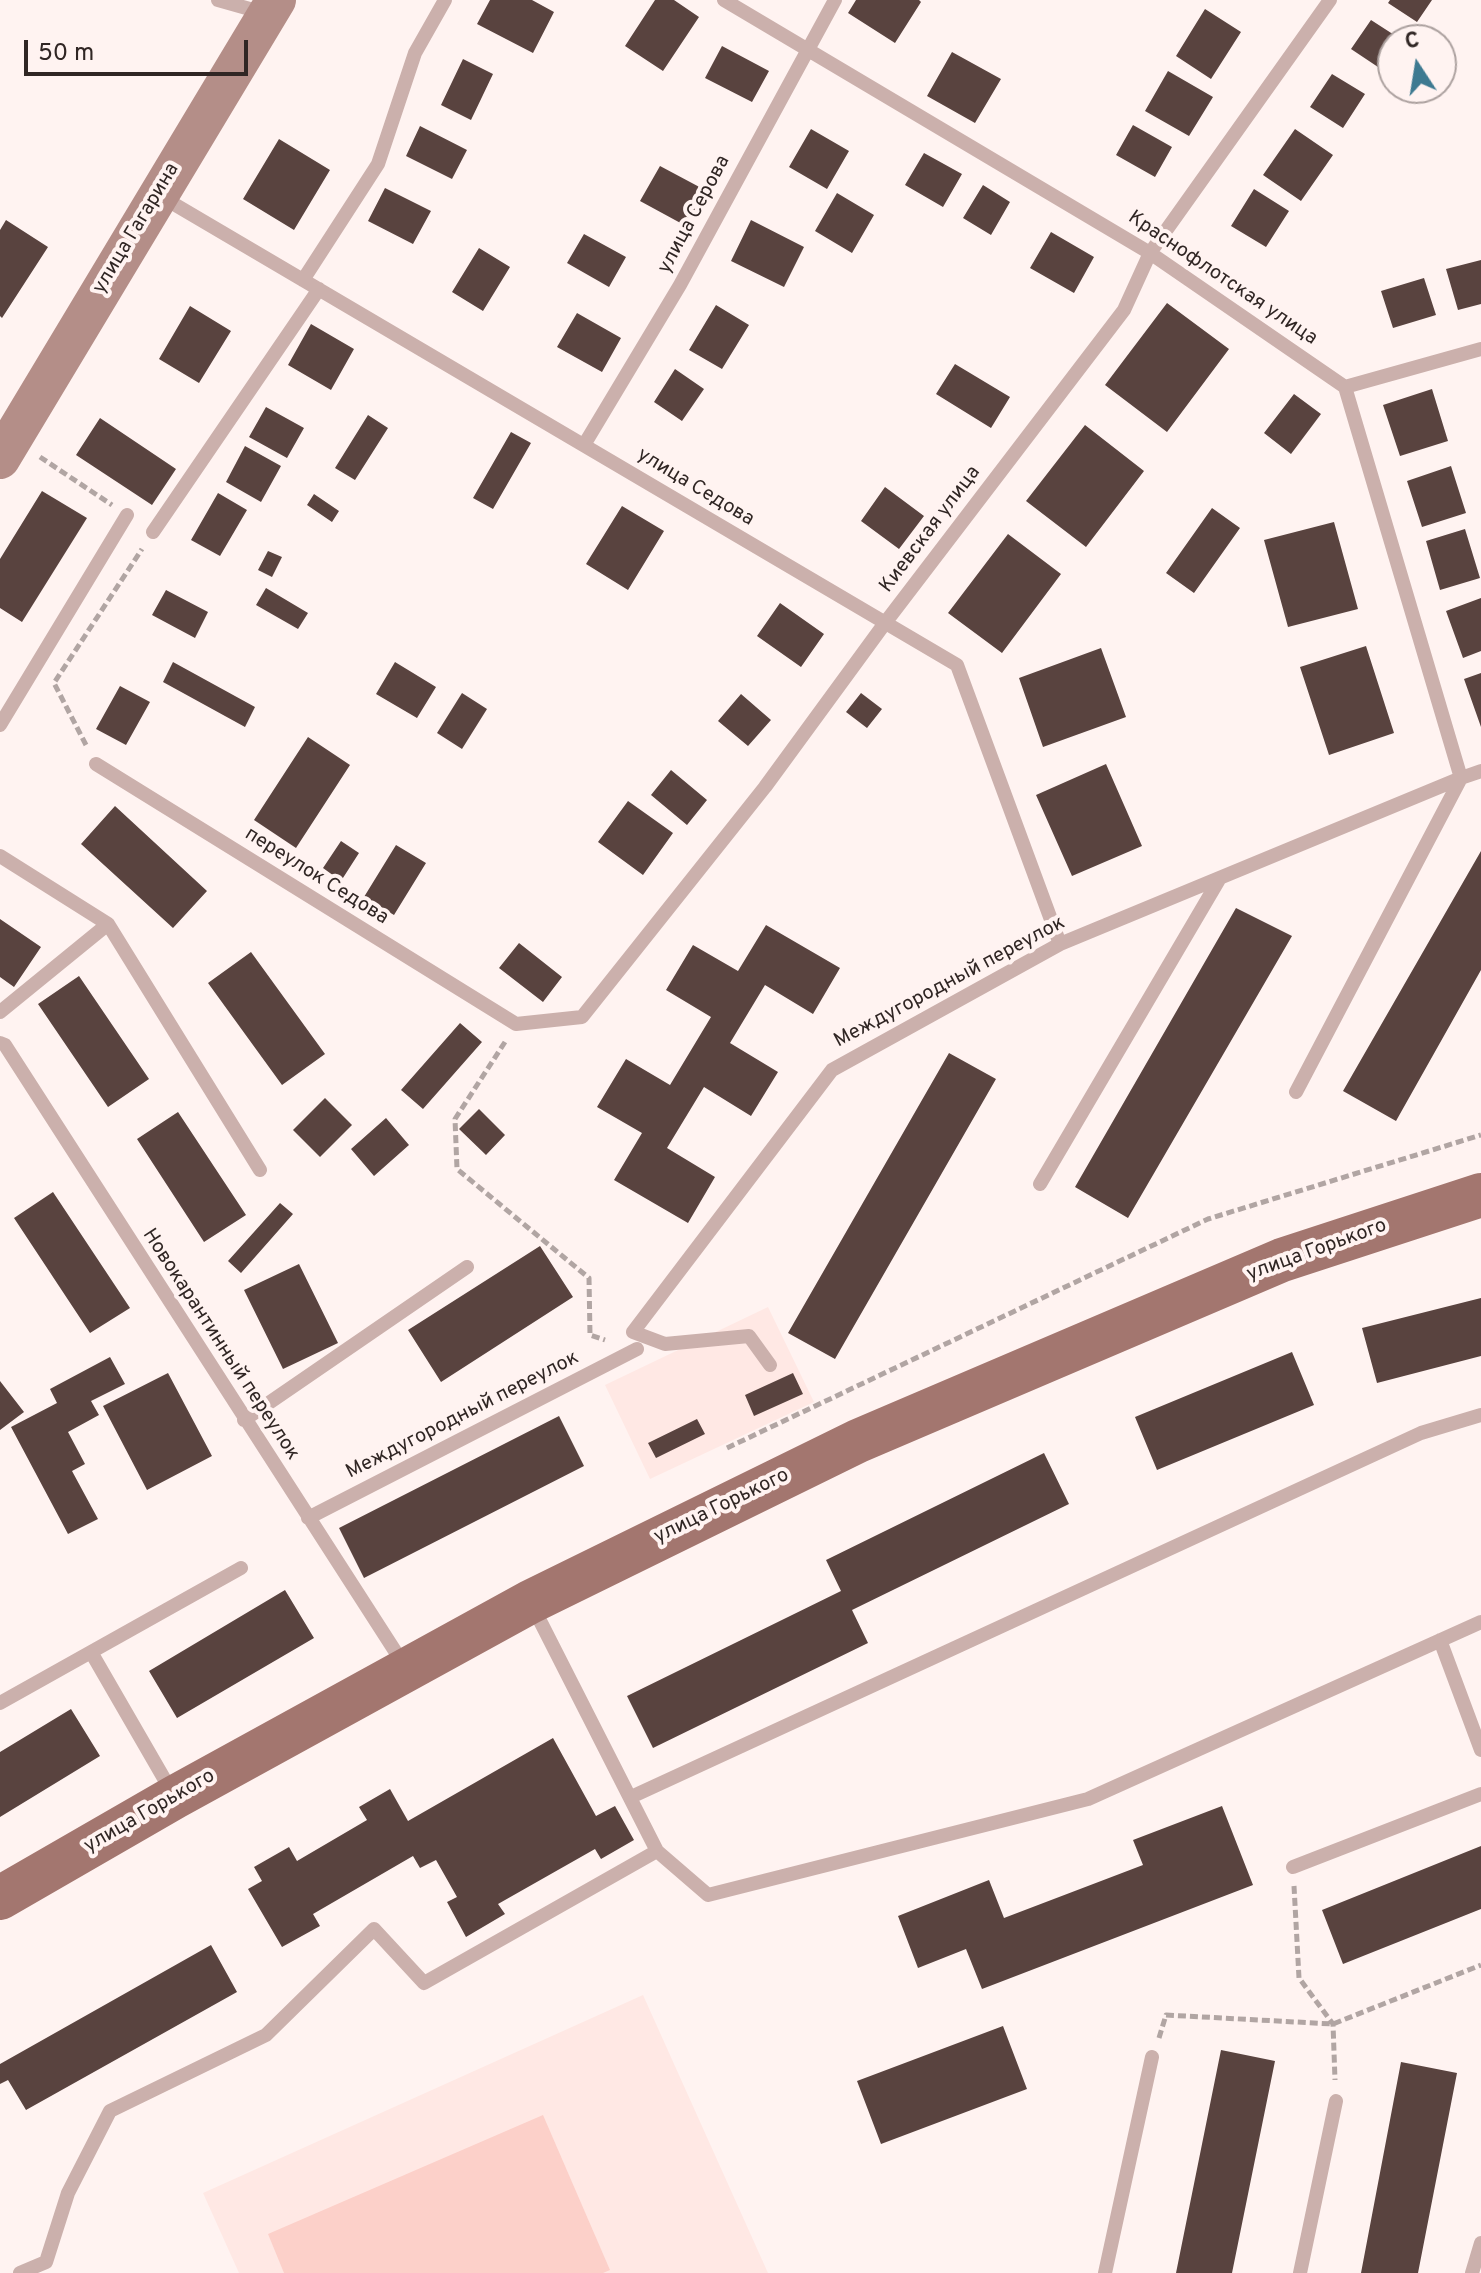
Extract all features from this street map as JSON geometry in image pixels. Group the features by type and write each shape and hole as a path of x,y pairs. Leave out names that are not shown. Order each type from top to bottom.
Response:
{"main road":[{"name":"улица Гагарина","path":"0,459 272,7"},
{"name":"улица Горького","path":"0,1898 175,1797 530,1602 887,1429 1282,1260 1481,1195"}],"lane":[{"path":"218,0 272,7"},
{"path":"303,280 378,164 415,53 445,0"},
{"name":"Краснофлотская улица","path":"724,0 1150,253 1345,387"},
{"name":"улица Серова","path":"584,445 680,285 835,0"},
{"name":"Киевская улица","path":"516,1024 582,1017 765,787 885,623 1124,310 1150,253 1330,0"},
{"name":"улица Седова","path":"157,194 957,665 1060,944"},
{"path":"153,532 319,289"},
{"path":"1296,1092 1461,778 1345,387 1481,349"},
{"path":"0,725 127,515"},
{"name":"переулок Седова","path":"96,764 516,1024"},
{"name":"Междугородный переулок","path":"770,1365 749,1336 665,1344 633,1332 832,1070 1060,944 1481,771"},
{"path":"0,856 108,924 260,1170"},
{"path":"1040,1184 1220,877"},
{"path":"0,1012 108,924"},
{"name":"Новокарантинный переулок","path":"0,1043 5,1045 406,1669"},
{"path":"244,1420 467,1267"},
{"name":"Междугородный переулок","path":"308,1518 637,1349"},
{"path":"631,1797 1421,1433 1480,1419"},
{"path":"0,1703 241,1568"},
{"path":"530,1602 657,1851 708,1895 1088,1799 1481,1622"},
{"path":"1440,1640 1481,1750"},
{"path":"91,1652 175,1797"},
{"path":"1293,1867 1481,1794"},
{"path":"20,2273 46,2262 68,2193 110,2111 266,2035 374,1929 424,1983 657,1851"},
{"path":"1105,2273 1152,2057"},
{"path":"1300,2273 1336,2101"},
{"path":"1472,2273 1481,2243"}],"path":[{"path":"516,1024 455,1119 457,1169 589,1278 590,1335 637,1349"},
{"path":"727,1448 1208,1219 1481,1135"},
{"path":"1293,1867 1299,1978 1333,2024 1336,2101"},
{"path":"1166,2015 1333,2024 1481,1965"}],"shaded area":[{"path":"768,1307 814,1402 650,1479 605,1385"},
{"path":"643,1995 768,2273 239,2273 203,2193"},
{"path":"543,2115 610,2270 603,2273 284,2273 268,2234"}],"building":[{"path":"490,0 532,0 554,12 533,53 477,24"},
{"path":"655,0 674,0 699,17 663,71 625,46"},
{"path":"856,0 921,2 895,43 848,13"},
{"path":"1390,0 1432,0 1417,22 1388,3"},
{"path":"1205,9 1241,32 1211,79 1176,56"},
{"path":"1371,20 1377,24 1377,66 1351,49"},
{"path":"722,46 769,71 752,102 705,78"},
{"path":"952,52 1001,79 975,123 927,96"},
{"path":"463,59 493,74 471,120 441,105"},
{"path":"1168,71 1213,97 1189,136 1145,111"},
{"path":"1332,74 1365,94 1343,128 1310,107"},
{"path":"1133,125 1172,147 1155,177 1116,155"},
{"path":"420,126 467,150 452,179 406,156"},
{"path":"811,129 849,151 827,189 789,167"},
{"path":"1295,129 1333,155 1301,201 1263,175"},
{"path":"279,139 330,170 294,230 243,199"},
{"path":"924,153 962,174 943,207 905,185"},
{"path":"660,166 705,190 686,226 640,201"},
{"path":"983,185 1010,202 991,235 963,218"},
{"path":"385,188 431,211 413,244 368,221"},
{"path":"1254,189 1289,211 1266,247 1231,226"},
{"path":"837,193 874,215 852,253 815,231"},
{"path":"6,220 48,247 2,318 0,230"},
{"path":"751,220 804,247 784,287 731,261"},
{"path":"1051,232 1094,257 1074,293 1030,268"},
{"path":"584,234 626,257 609,287 567,263"},
{"path":"479,248 510,267 483,311 452,292"},
{"path":"1481,260 1481,304 1458,310 1446,269"},
{"path":"1424,278 1436,315 1393,328 1381,291"},
{"path":"1167,303 1229,349 1167,432 1105,385"},
{"path":"716,305 749,325 722,369 689,350"},
{"path":"190,306 231,331 199,383 159,359"},
{"path":"577,313 621,338 602,372 557,347"},
{"path":"311,324 354,349 331,390 288,365"},
{"path":"955,364 1010,397 991,428 936,394"},
{"path":"675,369 704,389 682,421 654,402"},
{"path":"1432,389 1448,441 1400,456 1383,405"},
{"path":"1294,394 1321,414 1291,454 1264,433"},
{"path":"266,407 304,428 287,458 249,437"},
{"path":"368,415 388,428 355,480 335,468"},
{"path":"100,418 176,469 152,505 76,455"},
{"path":"1085,425 1144,471 1086,547 1026,501"},
{"path":"511,432 531,443 493,509 473,498"},
{"path":"245,446 281,466 261,502 226,482"},
{"path":"1451,466 1466,513 1422,527 1407,481"},
{"path":"885,487 924,516 899,549 861,521"},
{"path":"42,491 87,518 22,622 0,608 0,559"},
{"path":"218,493 247,510 220,556 191,540"},
{"path":"314,494 339,511 332,522 307,505"},
{"path":"622,506 664,531 628,590 586,564"},
{"path":"1212,508 1240,528 1194,593 1166,573"},
{"path":"1334,522 1358,609 1288,627 1264,540"},
{"path":"1465,529 1480,578 1440,590 1426,541"},
{"path":"1008,534 1061,574 1002,653 948,613"},
{"path":"268,551 282,557 272,577 258,570"},
{"path":"266,588 308,613 298,629 256,605"},
{"path":"166,590 208,612 195,638 152,615"},
{"path":"1481,598 1481,651 1463,658 1446,611"},
{"path":"780,603 824,634 801,667 757,636"},
{"path":"1366,646 1394,733 1329,755 1300,667"},
{"path":"1101,648 1126,717 1043,747 1019,678"},
{"path":"173,662 255,707 245,727 163,682"},
{"path":"395,662 436,687 417,718 376,694"},
{"path":"1481,673 1481,727 1464,679"},
{"path":"120,686 150,702 126,745 96,729"},
{"path":"462,693 487,709 462,749 437,733"},
{"path":"861,693 882,709 867,728 846,712"},
{"path":"741,694 771,720 748,746 718,721"},
{"path":"308,737 350,765 296,848 254,820"},
{"path":"1106,764 1142,846 1072,876 1036,795"},
{"path":"671,770 707,800 687,825 651,795"},
{"path":"628,801 673,833 643,875 598,842"},
{"path":"115,806 207,891 173,928 81,844"},
{"path":"341,841 359,853 341,881 323,868"},
{"path":"396,845 426,863 394,915 364,897"},
{"path":"1481,851 1481,970 1396,1121 1343,1091"},
{"path":"1236,908 1292,936 1128,1218 1075,1187"},
{"path":"0,919 41,947 14,987 0,977"},
{"path":"766,925 840,968 813,1014 765,985 730,1043 778,1072 751,1116 704,1087 667,1148 715,1177 688,1223 614,1180 642,1133 597,1107 626,1059 670,1085 711,1017 666,990 693,945 738,971"},
{"path":"519,943 562,977 543,1002 499,968"},
{"path":"251,952 325,1054 282,1085 208,983"},
{"path":"79,976 149,1079 108,1107 38,1004"},
{"path":"460,1023 482,1042 423,1109 401,1090"},
{"path":"949,1053 996,1079 835,1359 788,1333"},
{"path":"325,1098 352,1125 320,1157 293,1130"},
{"path":"479,1109 505,1135 486,1155 459,1129"},
{"path":"178,1112 246,1215 204,1242 137,1139"},
{"path":"386,1118 409,1145 374,1176 351,1149"},
{"path":"53,1192 130,1308 90,1333 14,1218"},
{"path":"280,1203 293,1214 241,1273 228,1261"},
{"path":"540,1246 573,1297 441,1382 408,1330"},
{"path":"299,1264 338,1343 283,1369 244,1290"},
{"path":"1481,1298 1481,1356 1377,1383 1362,1328"},
{"path":"1292,1352 1314,1405 1157,1470 1135,1417"},
{"path":"110,1357 125,1384 91,1401 99,1415 68,1432 85,1464 72,1471 98,1519 68,1534 11,1427 57,1403 50,1389"},
{"path":"168,1373 212,1456 147,1490 103,1406"},
{"path":"793,1373 803,1394 754,1416 745,1395"},
{"path":"0,1381 24,1412 0,1430"},
{"path":"559,1416 584,1466 364,1578 339,1528"},
{"path":"697,1419 705,1434 656,1458 648,1443"},
{"path":"1044,1453 1069,1504 852,1610 868,1643 653,1748 627,1696 841,1591 826,1560"},
{"path":"285,1590 314,1638 177,1718 149,1671"},
{"path":"71,1709 100,1756 0,1817 0,1752"},
{"path":"553,1738 596,1816 615,1806 634,1840 601,1859 595,1849 498,1904 505,1914 466,1937 447,1902 457,1897 436,1860 420,1868 413,1856 313,1914 320,1926 282,1947 248,1889 262,1881 254,1867 289,1847 297,1861 367,1820 359,1807 390,1789 408,1821"},
{"path":"1222,1806 1253,1885 982,1989 966,1949 918,1968 898,1916 989,1880 1004,1918 1143,1865 1133,1840"},
{"path":"1481,1846 1481,1909 1343,1964 1322,1910"},
{"path":"211,1945 237,1992 26,2110 8,2080 0,2084 0,2064"},
{"path":"1003,2026 1027,2089 881,2144 857,2081"},
{"path":"1221,2050 1275,2061 1232,2273 1176,2273"},
{"path":"1401,2062 1457,2073 1418,2273 1361,2273"}]}
